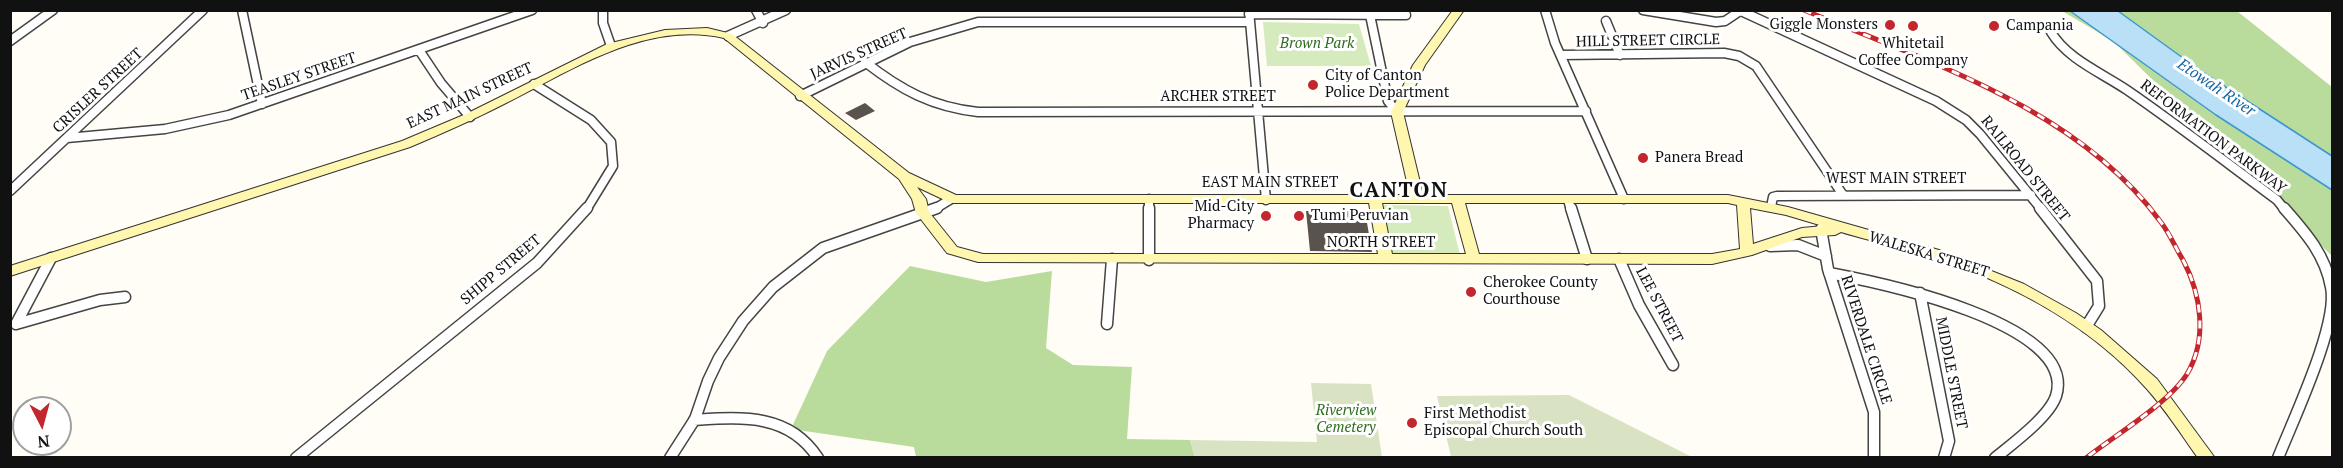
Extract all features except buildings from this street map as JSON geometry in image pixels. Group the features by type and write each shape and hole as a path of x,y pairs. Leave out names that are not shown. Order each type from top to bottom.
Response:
{"main road":[{"path":"1418,200 1397,112 1419,65 1459,10"},
{"name":"EAST MAIN STREET","path":"10,271 406,144 470,117 611,46 665,33 707,31 728,36 800,96 904,176 950,196 951,199 1624,199"},
{"name":"EAST MAIN STREET","path":"904,176 919,199 923,213"},
{"path":"1624,199 1706,199 1743,202 1771,207 1870,236"},
{"path":"1375,200 1386,260"},
{"path":"1458,200 1474,260"},
{"path":"1743,202 1752,249"},
{"name":"NORTH STREET","path":"923,213 946,244 961,254 983,259 1712,259 1752,249 1797,232"},
{"name":"WALESKA STREET","path":"1797,232 1821,229 1870,236 1978,268 2031,293 2086,327 2151,383 2207,458"}],"street":[{"path":"10,41 53,10"},
{"name":"CRISLER STREET","path":"10,191 203,10"},
{"path":"242,10 262,104"},
{"name":"TEASLEY STREET","path":"67,138 192,124 262,104 532,10"},
{"path":"603,10 603,23 611,46"},
{"path":"756,10 763,23"},
{"path":"728,36 763,23 786,10"},
{"path":"1106,22 1107,10"},
{"path":"1545,10 1561,55 1624,199"},
{"path":"1644,10 1716,22 1725,21 1740,11"},
{"path":"998,11 1003,20"},
{"name":"RAILROAD STREET","path":"1740,11 1880,74 1956,113 1980,134 2031,195 2097,281 2101,291 2100,305 2086,327"},
{"path":"1370,15 1388,101 1397,112"},
{"name":"JARVIS STREET","path":"800,96 865,62 956,26 1003,20 1106,22 1250,16 1406,15"},
{"path":"1250,16 1266,200"},
{"path":"1606,21 1620,55"},
{"name":"REFORMATION PARKWAY","path":"2051,32 2058,44 2071,54 2127,90 2277,200 2316,246 2332,288 2328,328 2278,458"},
{"path":"420,50 441,82 470,117"},
{"name":"HILL STREET CIRCLE","path":"1561,55 1724,53 1749,60 1756,66 1843,195"},
{"name":"ARCHER STREET","path":"865,62 916,99 949,109 1033,113 1192,110 1586,111"},
{"name":"SHIPP STREET","path":"296,458 537,263 589,206 613,166 611,142 591,120 534,84"},
{"name":"WEST MAIN STREET","path":"1771,207 1773,197 1777,196 2031,195"},
{"name":"EAST MAIN STREET","path":"923,213 951,199"},
{"path":"1149,199 1149,260"},
{"path":"1568,200 1587,259"},
{"path":"670,458 694,420 709,378 722,354 763,297 821,249 923,213"},
{"path":"1821,229 1829,273"},
{"path":"1752,249 1798,245 1826,256"},
{"path":"51,258 16,324 100,300 125,297"},
{"path":"1107,324 1112,259"},
{"name":"LEE STREET","path":"1619,259 1639,305 1673,365"},
{"name":"RIVERDALE CIRCLE","path":"1874,458 1872,445 1877,431 1873,409 1850,332 1829,273 1862,277 1953,303 2012,331 2040,349 2054,363 2058,376 2056,395 2033,424 1995,458"},
{"name":"MIDDLE STREET","path":"1920,293 1949,441 1944,458"},
{"path":"694,420 734,417 783,426 814,448 818,458"}],"green space":[{"path":"2062,11 2237,11 2332,87 2332,256 2113,41"},
{"name":"Brown Park","path":"1263,22 1359,24 1371,66 1267,66"},
{"path":"1383,205 1448,206 1460,255 1392,255"},
{"path":"910,266 986,282 1052,271 1046,348 1073,365 1132,367 1127,439 1190,440 1195,457 916,457 914,447 791,429 827,351"},
{"name":"Riverview Cemetery","path":"1311,383 1371,384 1382,457 1195,457 1190,440 1317,442"},
{"path":"1569,395 1692,457 1451,457 1437,396"}],"water":[{"name":"Etowah River","path":"2070,11 2118,11 2201,71 2332,156 2332,190 2216,115"}],"railway":[{"path":"1804,10 1949,70 2044,118 2087,148 2126,182 2166,230 2189,273 2198,302 2200,332 2194,360 2187,374 2168,396 2086,458"}],"place":[{"name":"Giggle Monsters","path":"1890,25"},
{"name":"Whitetail Coffee Company","path":"1913,26"},
{"name":"Campania","path":"1994,26"},
{"name":"City of Canton Police Department","path":"1313,85"},
{"name":"Panera Bread","path":"1643,158"},
{"name":"Mid-City Pharmacy","path":"1266,216"},
{"name":"Tumi Peruvian","path":"1299,216"},
{"name":"Cherokee County Courthouse","path":"1471,292"},
{"name":"First Methodist Episcopal Church South","path":"1412,423"}],"district":[{"name":"CANTON","path":"1399,191"}]}
